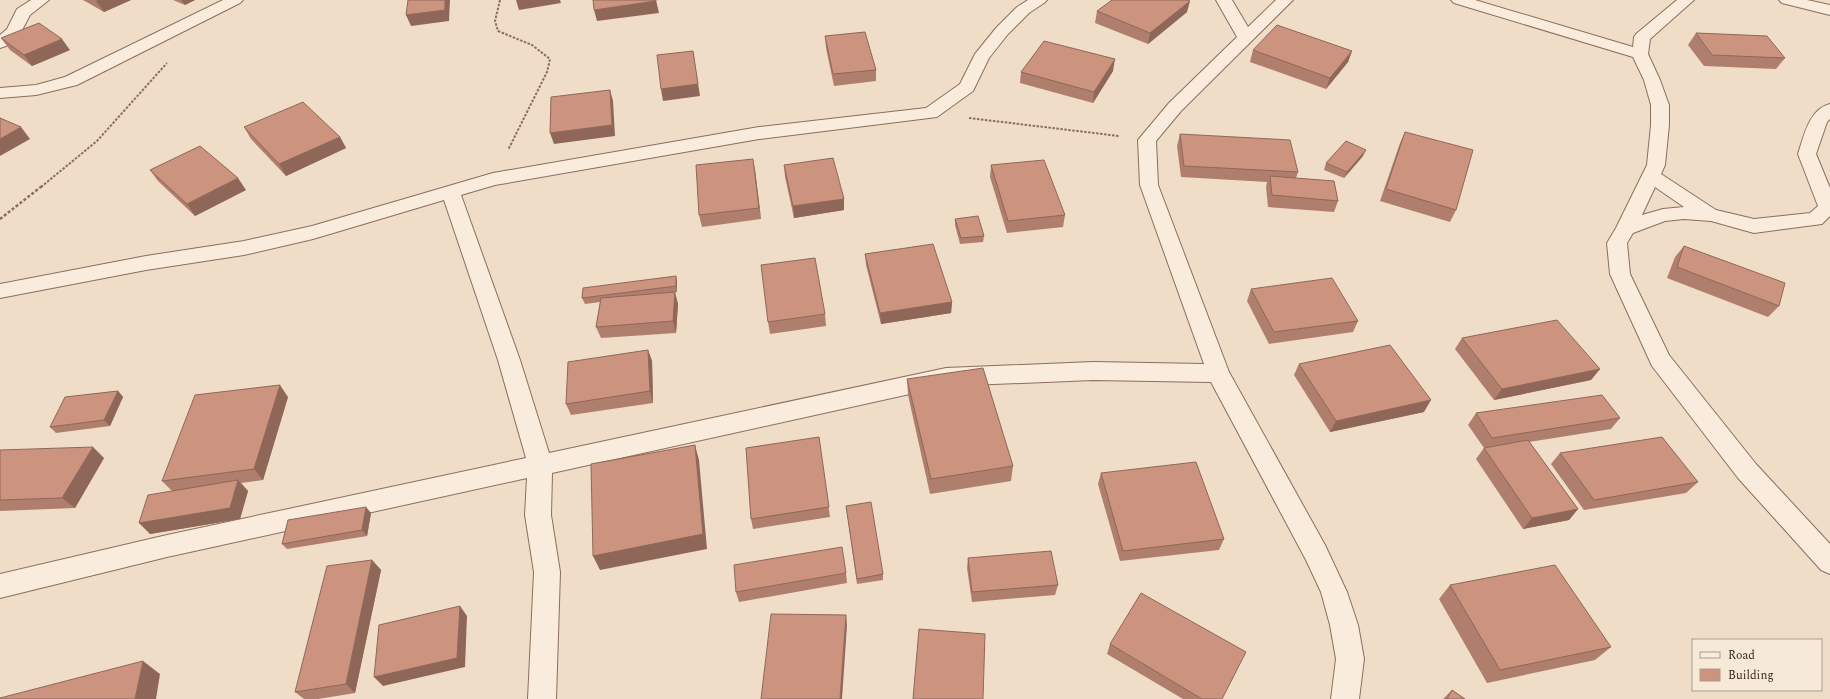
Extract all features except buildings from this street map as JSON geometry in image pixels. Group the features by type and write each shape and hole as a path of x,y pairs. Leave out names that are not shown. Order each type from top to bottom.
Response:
{"street":[{"path":"0,43 14,31 23,12 41,0"},
{"path":"0,93 36,90 71,81 235,0"},
{"path":"0,291 146,263 244,248 313,232 451,193 493,179 759,133 931,112 967,87 982,57 1002,31 1023,10 1039,0"},
{"path":"1224,0 1246,38"},
{"path":"1285,0 1176,107 1147,140 1149,185 1218,373 1316,553 1334,592 1344,625 1350,659 1345,699"},
{"path":"1459,0 1640,54"},
{"path":"1686,0 1642,37 1640,54 1652,80 1660,105 1656,165 1617,244 1620,274 1660,360 1747,471 1830,562"},
{"path":"1787,0 1830,10"},
{"path":"1626,228 1663,215 1684,213 1711,215 1754,226 1815,219 1828,207 1807,154 1819,120 1830,109"},
{"path":"1651,176 1711,215"},
{"path":"451,193 509,360 540,464 538,515 547,572 542,699"},
{"path":"0,586 166,546 946,377 1093,371 1218,373"}],"path":[{"path":"493,179 547,72 550,58 543,51 530,44 498,31 495,21 500,0"},
{"path":"0,219 48,182 97,141 165,66 177,50 186,25"},
{"path":"931,112 1000,123 1147,140"}]}
